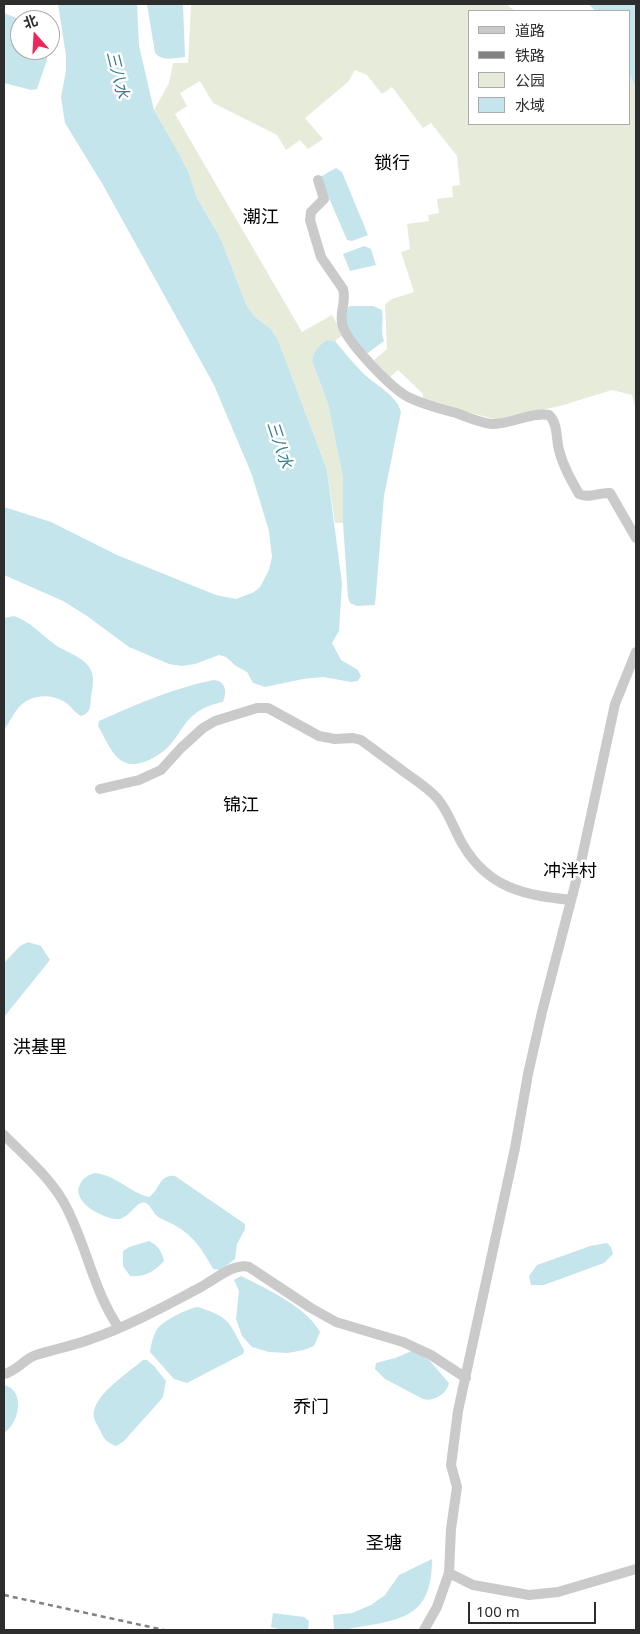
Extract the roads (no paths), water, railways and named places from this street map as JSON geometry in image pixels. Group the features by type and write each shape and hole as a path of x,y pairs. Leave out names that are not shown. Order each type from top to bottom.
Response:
{"street":[{"path":"318,180 324,199 311,212 310,220 321,257 343,289 341,322 357,349 403,394 419,402 491,424 538,415 549,415 555,424 558,449 579,494 584,496 602,492 610,493 636,538"},
{"path":"424,1630 437,1607 449,1574 451,1529 457,1487 451,1464 458,1411 515,1148 528,1074 581,862 615,704 636,652"},
{"path":"100,789 139,780 161,770 203,728 215,721 257,708 268,708 318,736 334,739 358,739 420,783 437,797 464,847 478,865 496,881 516,891 536,896 571,900"},
{"path":"4,1135 46,1178 62,1200 71,1217 107,1310 119,1328"},
{"path":"4,1374 12,1372 34,1356 87,1341 140,1319 234,1268 244,1265 336,1322 403,1342 432,1355 466,1378"},
{"path":"449,1574 472,1585 529,1595 558,1592 636,1568"}],"water":[{"name":"三八水","path":"58,4 137,4 139,46 154,110 189,173 197,198 220,237 247,306 255,317 271,329 278,340 327,470 342,583 339,631 332,643 341,660 358,670 361,676 358,681 351,682 323,677 265,687 253,683 247,672 236,666 226,657 219,655 195,664 182,666 169,664 129,647 63,601 4,575 4,507 51,522 117,555 216,595 236,599 254,592 260,587 269,570 272,557 269,531 252,475 214,385 103,185 65,123 61,97 66,71 66,56"},
{"path":"147,4 183,4 185,57 162,58 155,53"},
{"path":"589,4 636,4 636,89 630,75 630,10 594,10"},
{"path":"4,13 10,15 10,60 47,60 37,89 31,90 4,83"},
{"path":"336,168 342,172 368,235 352,241 347,240 320,177"},
{"path":"364,246 371,249 376,265 350,271 343,254"},
{"path":"373,306 382,310 384,341 368,353 358,344 345,321 348,307"},
{"path":"329,340 335,341 363,373 395,400 401,412 384,496 375,605 357,606 350,603 348,597 343,523 343,478 328,404 312,361 318,348"},
{"path":"14,616 30,624 58,646 88,665 93,680 90,707 87,713 81,716 58,698 40,696 23,703 4,730 4,618"},
{"path":"214,680 222,683 225,688 223,702 208,706 195,714 165,750 146,761 132,764 125,763 119,759 110,748 98,726 99,721 141,703 184,687"},
{"path":"28,942 41,946 50,960 4,1017 4,963 20,946"},
{"path":"95,1173 103,1174 149,1197 166,1177 175,1176 245,1224 245,1229 237,1244 235,1259 221,1270 213,1269 193,1239 182,1230 158,1217 146,1203 139,1204 129,1214 120,1219 109,1218 95,1212 83,1202 78,1190 83,1180"},
{"path":"149,1241 159,1249 164,1261 149,1273 140,1276 130,1276 123,1266 123,1251 129,1247"},
{"path":"607,1243 611,1247 613,1254 604,1263 544,1285 531,1285 529,1276 537,1265 590,1246"},
{"path":"241,1276 285,1299 306,1314 320,1332 314,1346 288,1353 269,1352 252,1347 242,1336 236,1319 239,1291 234,1280"},
{"path":"198,1307 223,1318 235,1333 244,1350 243,1354 187,1383 174,1379 150,1352 150,1349 154,1334 160,1326 182,1312"},
{"path":"414,1350 429,1360 449,1383 446,1391 436,1398 423,1399 385,1379 375,1369 376,1363"},
{"path":"143,1360 147,1360 154,1366 166,1381 163,1397 123,1442 116,1446 108,1442 102,1435 94,1419 96,1404 107,1390"},
{"path":"4,1385 13,1390 16,1395 18,1411 10,1428 4,1433"},
{"path":"432,1559 430,1580 425,1596 418,1607 407,1615 394,1620 344,1630 334,1629 333,1615 352,1613 371,1605 385,1595 399,1575"},
{"path":"273,1613 304,1617 309,1621 308,1630 282,1630 271,1627"}],"railway":[{"path":"4,1595 164,1630"}],"district":[{"name":"锁行","path":"392,164"},
{"name":"潮江","path":"261,218"},
{"name":"锦江","path":"241,806"},
{"name":"冲泮村","path":"570,872"},
{"name":"洪基里","path":"40,1048"},
{"name":"乔门","path":"311,1408"},
{"name":"圣塘","path":"384,1544"}]}
